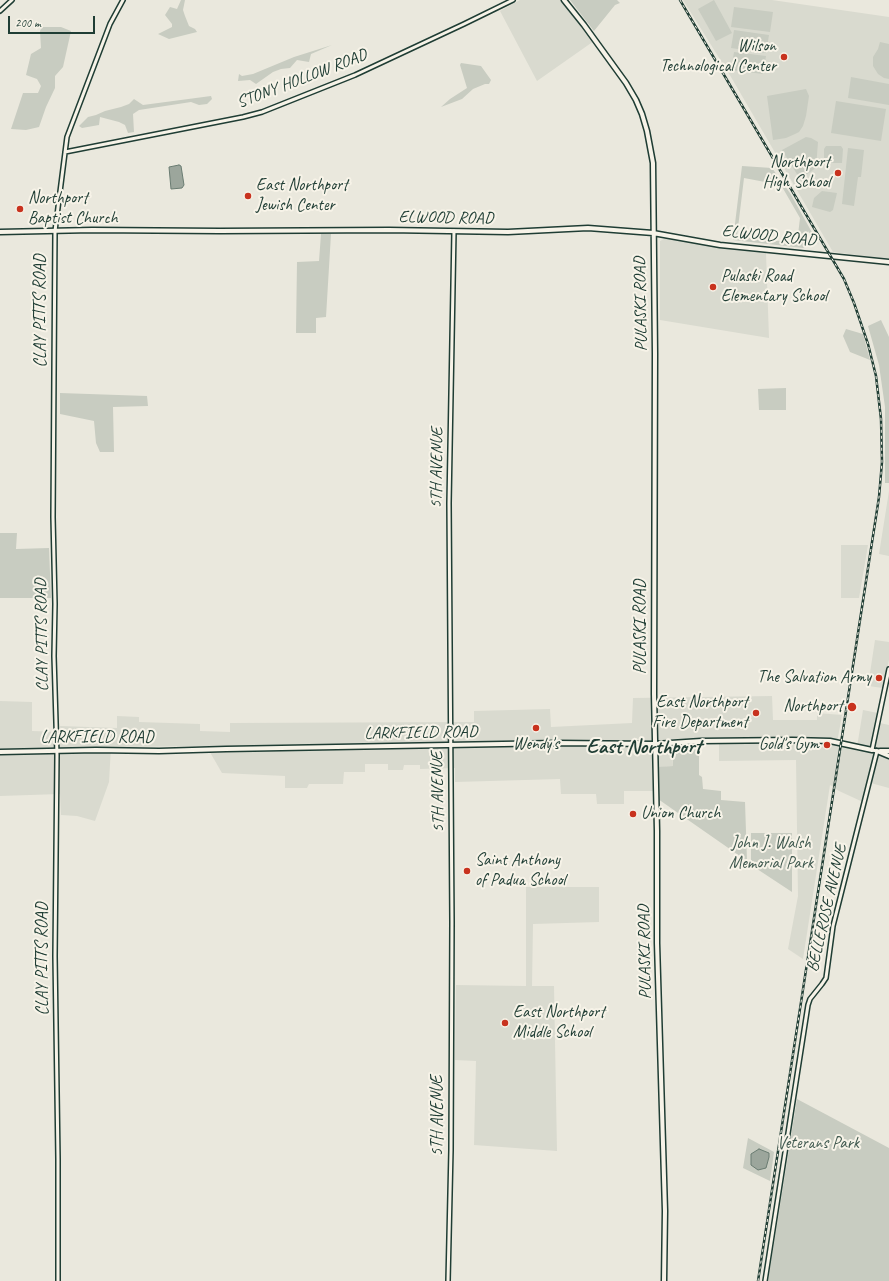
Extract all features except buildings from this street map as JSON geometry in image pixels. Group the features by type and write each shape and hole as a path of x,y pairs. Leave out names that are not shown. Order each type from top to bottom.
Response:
{"main road":[{"name":"PULASKI ROAD","path":"564,0 627,85 642,114 648,131 653,163 655,354 655,744 657,943 665,1211 664,1281"},
{"name":"ELWOOD ROAD","path":"0,232 390,230 508,232 588,228 653,232 720,245 889,262"},
{"name":"LARKFIELD ROAD","path":"0,752 160,751 558,743 655,744 701,741 792,740 819,740 872,750"},
{"path":"878,751 889,751"},
{"path":"878,751 889,756"}],"street":[{"path":"0,11 12,0"},
{"name":"CLAY PITTS ROAD","path":"58,1281 55,956 57,751 54,656 55,620 53,517 55,231 67,137 110,24 123,0"},
{"name":"STONY HOLLOW ROAD","path":"65,152 262,112 355,75 513,0"},
{"name":"5TH AVENUE","path":"448,1281 451,1150 452,914 449,503 454,231"},
{"path":"878,751 872,750 889,669"},
{"name":"BELLEROSE AVENUE","path":"765,1281 808,1005 810,999 826,978 833,926 878,751"}],"shaded area":[{"path":"520,0 560,0 594,41 537,81 500,11"},
{"name":"Northport High School","path":"683,0 772,0 889,17 889,259 833,252 731,77"},
{"path":"181,166 184,185 182,188 171,189 169,167"},
{"name":"Pulaski Road Elementary School","path":"666,238 766,253 769,338 660,320 660,241"},
{"path":"889,491 889,556 879,554"},
{"path":"841,545 868,545 859,598 841,598"},
{"path":"875,640 889,642 889,660 883,688 868,686"},
{"path":"772,696 773,720 817,720 817,713 842,715 837,743 857,747 863,710 878,713 875,722 889,725 889,788 867,782 863,802 839,791 830,785 803,959 788,949 798,896 796,760 719,761 719,738 672,739 673,766 652,768 653,791 624,791 624,804 597,804 596,794 561,794 560,779 455,782 455,768 420,769 420,765 404,765 403,770 388,770 388,764 365,764 365,772 344,772 343,784 309,784 307,788 285,788 285,776 222,773 211,754 211,746 111,747 109,782 95,821 77,816 61,815 60,794 0,796 0,701 32,702 32,731 61,732 60,726 117,728 117,716 139,717 139,722 200,724 200,731 230,732 230,723 474,722 474,711 550,709 551,727 632,723 633,698"},
{"name":"East Northport Middle School","path":"526,887 599,887 599,922 533,924 532,986 554,986 557,1151 474,1145 476,1061 455,1060 456,985 526,986"},
{"path":"759,1149 769,1153 769,1157 766,1168 758,1170 751,1165 751,1154"}],"green space":[{"path":"181,0 185,0 183,10 189,26 197,32 169,39 158,34 172,27 172,24 165,15 170,7 177,9"},
{"path":"570,0 617,0 620,3 615,5 594,31"},
{"path":"714,0 732,33 716,41 698,9"},
{"path":"734,7 773,12 770,32 731,27"},
{"path":"42,27 61,27 71,31 63,67 55,76 55,88 39,127 26,130 11,129 23,93 38,93 41,86 37,79 26,75 31,54 41,48 40,31"},
{"path":"734,30 769,35 766,53 731,48"},
{"path":"880,42 889,44 889,79 878,74 873,66 873,57"},
{"path":"332,45 311,54 309,62 297,60 290,68 273,72 256,84 250,80 238,81 239,74 242,76 253,74 294,57"},
{"path":"734,52 766,56 763,74 731,70"},
{"path":"461,63 481,66 491,80 489,84 473,89 462,99 441,107 467,88 460,65"},
{"path":"851,77 889,84 889,105 848,98"},
{"path":"806,89 809,96 803,126 799,132 795,134 786,138 773,140 767,96"},
{"path":"211,96 212,99 207,104 199,105 191,102 139,110 133,114 134,132 128,133 125,125 100,117 99,125 82,128 79,126 88,117 129,104 134,99 143,105"},
{"path":"836,101 886,109 881,141 831,133"},
{"path":"806,137 818,142 816,168 800,179 782,150"},
{"path":"826,146 841,146 843,149 842,163 828,163 824,158 824,149"},
{"path":"848,148 864,150 861,177 858,177 854,206 842,204"},
{"path":"742,166 772,168 790,193 819,245 808,231 807,244 806,247 803,248 733,240","holes":["744,178 781,185 800,218 797,243 737,236"]},
{"path":"822,191 837,193 833,210 830,212 812,207 814,198"},
{"path":"321,234 331,234 326,317 316,318 316,333 296,333 297,262 319,261"},
{"path":"881,320 889,337 889,483 885,483 885,407 879,365 868,326"},
{"path":"846,329 863,334 870,360 850,352 843,336"},
{"path":"786,388 786,410 759,410 758,389"},
{"path":"60,393 147,396 148,406 113,407 114,452 100,452 96,443 94,421 60,414"},
{"path":"0,533 17,533 16,549 49,548 51,598 0,598"},
{"name":"John J. Walsh Memorial Park","path":"699,746 699,775 702,777 703,789 721,791 721,800 745,802 747,861 658,799 658,767 673,766 673,748"},
{"name":"John J. Walsh Memorial Park","path":"751,833 792,833 792,892 751,865"},
{"name":"Veterans Park","path":"797,1099 889,1148 889,1281 768,1281"},
{"path":"748,1138 774,1152 770,1181 743,1168"}],"railway":[{"path":"680,0 844,279 868,344 876,376 881,419 882,462 879,497 758,1281"}],"place":[{"name":"Wilson Technological Center","path":"784,57"},
{"name":"Northport High School","path":"838,173"},
{"name":"East Northport Jewish Center","path":"248,196"},
{"name":"Northport Baptist Church","path":"20,209"},
{"name":"Pulaski Road Elementary School","path":"713,287"},
{"name":"The Salvation Army","path":"879,678"},
{"name":"Northport","path":"852,707"},
{"name":"East Northport Fire Department","path":"756,713"},
{"name":"Wendy's","path":"536,728"},
{"name":"Gold's Gym","path":"827,745"},
{"name":"Union Church","path":"633,814"},
{"name":"Saint Anthony of Padua School","path":"467,871"},
{"name":"East Northport Middle School","path":"505,1023"}],"district":[{"name":"East Northport","path":"644,747"}]}
